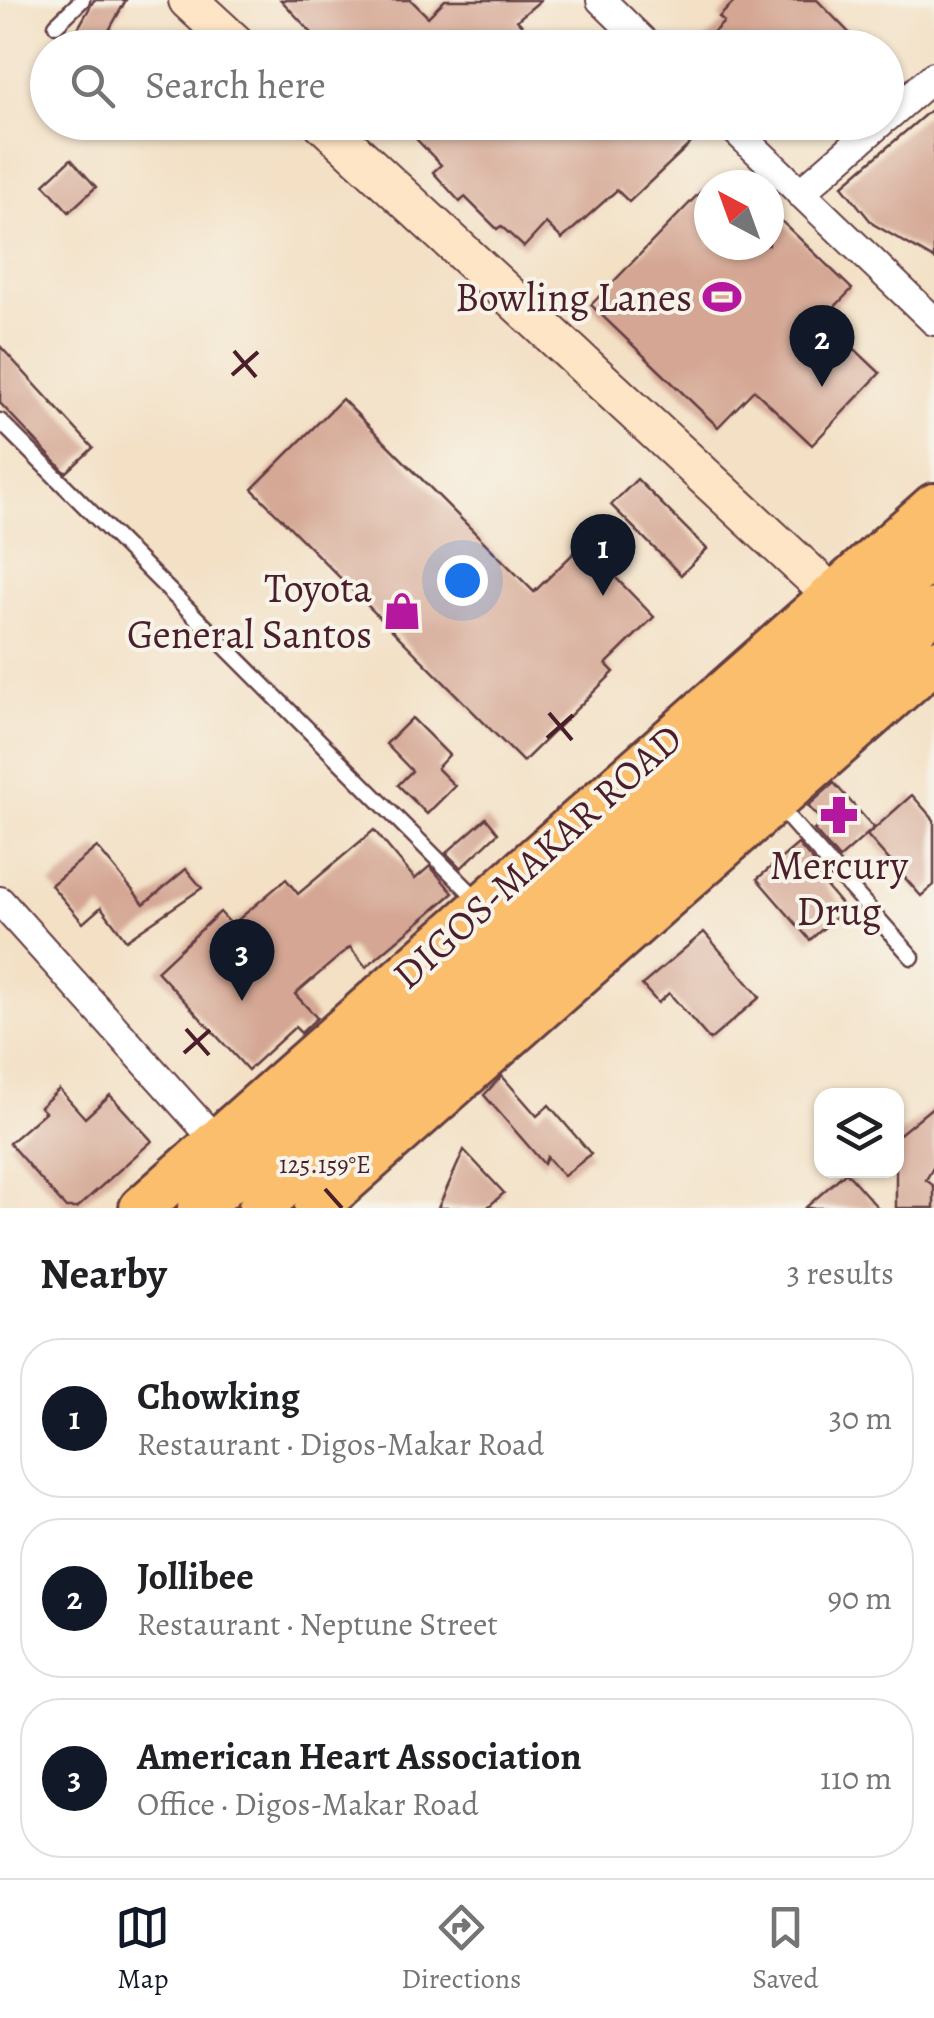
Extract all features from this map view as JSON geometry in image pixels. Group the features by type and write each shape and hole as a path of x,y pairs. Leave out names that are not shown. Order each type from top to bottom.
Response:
{"main road":[{"path":"188,0 220,30"},
{"path":"316,1208 926,668 832,594 341,140"},
{"name":"DIGOS-MAKAR ROAD","path":"141,1208 934,505"},
{"name":"DIGOS-MAKAR ROAD","path":"199,1208 934,556"},
{"name":"DIGOS-MAKAR ROAD","path":"260,1208 934,610"}],"street":[{"path":"601,0 632,30"},
{"path":"904,102 934,76"},
{"path":"746,140 934,321"},
{"path":"800,193 860,140"},
{"path":"0,901 216,1141"}],"lane":[{"path":"56,24 82,0"},
{"path":"0,421 483,904"},
{"path":"774,802 912,956"}],"building":[{"path":"94,0 126,0 109,30 77,30"},
{"path":"281,0 411,0 428,17 445,0 541,0 517,20 526,30 309,30"},
{"path":"736,0 817,0 846,30 716,30 724,22 719,17"},
{"path":"934,107 934,259 873,224 842,186 896,140 904,140 904,133"},
{"path":"417,140 694,140 629,202 617,190 562,239 546,223 524,247 501,226 497,229 465,197 460,202 433,172 441,165"},
{"path":"71,159 96,187 69,212 44,184"},
{"path":"694,199 694,260 784,260 784,223 852,289 823,319 880,373 812,445 754,390 718,427 591,305"},
{"path":"0,346 93,448 66,473 0,403"},
{"path":"342,399 534,592 583,544 654,617 606,664 614,672 523,762 252,489"},
{"path":"637,479 707,549 681,575 611,505"},
{"path":"412,718 449,755 437,768 455,786 427,814 398,785 412,771 386,744"},
{"path":"834,783 874,828 839,859 814,830 823,822 808,806"},
{"path":"912,795 934,820 934,885 921,896 867,835"},
{"path":"486,818 498,833 461,868 446,853"},
{"path":"374,830 415,879 430,866 453,893 366,967 350,947 295,994 317,1018 301,1033 295,1027 248,1070 157,971 220,912 232,925 286,879 298,894"},
{"path":"798,844 823,873 818,877 845,909 810,940 757,879"},
{"path":"97,847 144,904 186,869 202,888 126,940 101,907 83,923 51,885"},
{"path":"704,932 760,997 710,1040 669,993 658,1003 642,985"},
{"path":"502,1076 537,1116 549,1105 591,1154 564,1176 547,1157 544,1164 484,1095"},
{"path":"59,1089 85,1118 110,1095 152,1141 77,1208 66,1208 9,1143 45,1112 40,1107"},
{"path":"934,1106 934,1166 926,1180 934,1186 934,1208 896,1208 896,1178 904,1178 904,1130"},
{"path":"464,1150 504,1193 487,1208 438,1208"},
{"path":"839,1178 851,1178 878,1208 805,1208"}],"place":[{"name":"Bowling Lanes","path":"722,297"},
{"name":"Jollibee","path":"822,387"},
{"name":"Chowking","path":"603,596"},
{"name":"Toyota General Santos","path":"402,611"},
{"name":"Mercury Drug","path":"839,815"},
{"name":"American Heart Association","path":"242,1001"}]}
